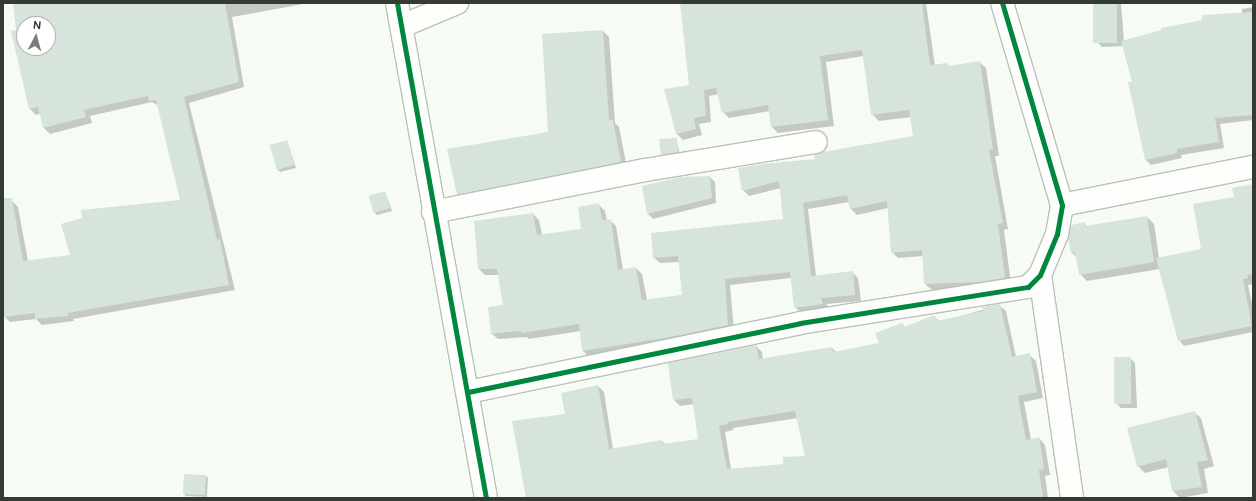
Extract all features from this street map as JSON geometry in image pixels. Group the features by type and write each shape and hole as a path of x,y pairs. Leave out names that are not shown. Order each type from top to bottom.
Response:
{"street":[{"path":"397,3 433,212 468,392 486,498"},
{"path":"402,26 457,3"},
{"path":"468,392 800,323 1028,287 1040,275 1057,234 1062,205 1002,3"},
{"path":"433,212 646,170 816,142"},
{"path":"1062,205 1253,167"},
{"path":"1040,275 1072,498"}],"building":[{"path":"13,3 225,3 239,82 184,97 217,240 220,239 229,285 68,313 68,316 35,319 35,313 3,317 3,198 12,198 23,261 70,255 61,224 82,218 81,210 180,200 156,100 149,101 148,96 84,110 86,117 43,128 38,107 29,109 17,56 56,56 56,16 16,16 16,30"},
{"path":"680,3 922,3 930,65 947,63 948,66 980,61 993,150 989,150 1003,223 998,224 1005,278 979,282 924,284 922,250 891,253 887,201 850,209 847,195 803,203 811,276 853,271 855,295 821,298 823,304 794,308 790,272 725,279 728,325 665,338 582,351 579,324 522,333 521,331 491,334 488,307 503,305 497,269 478,269 474,221 533,213 537,235 581,229 578,207 599,203 602,220 611,219 618,270 636,267 642,300 682,295 678,256 653,258 651,233 783,219 779,181 742,191 738,168 815,159 814,155 823,152 913,136 909,110 871,115 862,50 820,56 828,120 771,127 768,105 722,113 716,88 704,90 706,116 694,118 696,129 676,134 664,89 689,85"},
{"path":"1093,3 1117,3 1117,43 1093,43"},
{"path":"1253,12 1253,115 1215,118 1219,142 1177,149 1177,153 1145,160 1128,82 1132,82 1121,41 1161,30 1161,28 1202,20 1202,15"},
{"path":"16,30 16,53 11,31"},
{"path":"603,30 609,120 613,120 621,162 457,195 447,149 548,132 542,34"},
{"path":"677,138 678,152 661,155 659,139"},
{"path":"287,140 294,165 277,170 270,145"},
{"path":"710,176 712,198 647,214 642,186 681,177"},
{"path":"1253,184 1253,274 1247,275 1248,278 1243,279 1252,326 1178,341 1156,258 1201,249 1193,204 1234,197 1232,188"},
{"path":"385,191 390,208 374,213 369,196"},
{"path":"1147,216 1154,262 1079,275 1075,252 1071,253 1068,239 1071,225 1085,222 1085,226"},
{"path":"1000,304 1012,357 1030,353 1037,392 1018,396 1026,440 1039,437 1044,469 1039,470 1043,498 526,498 512,421 565,414 561,393 598,385 609,449 662,440 663,444 698,439 692,398 673,400 668,363 756,345 759,359 832,347 833,352 879,343 875,333 902,323 904,327 935,315 937,321 983,311 982,307","holes":["795,411 805,456 783,457 783,464 727,469 719,426 728,424 727,422"]},
{"path":"1114,357 1131,357 1131,404 1114,404"},
{"path":"1195,411 1208,460 1197,462 1202,487 1172,491 1166,459 1137,467 1127,428"},
{"path":"184,474 206,475 205,495 183,494"}],"cycle path":[{"path":"397,3 486,498"},
{"path":"468,392 800,323 1028,287 1040,275 1057,234 1062,205 1002,3"}]}
